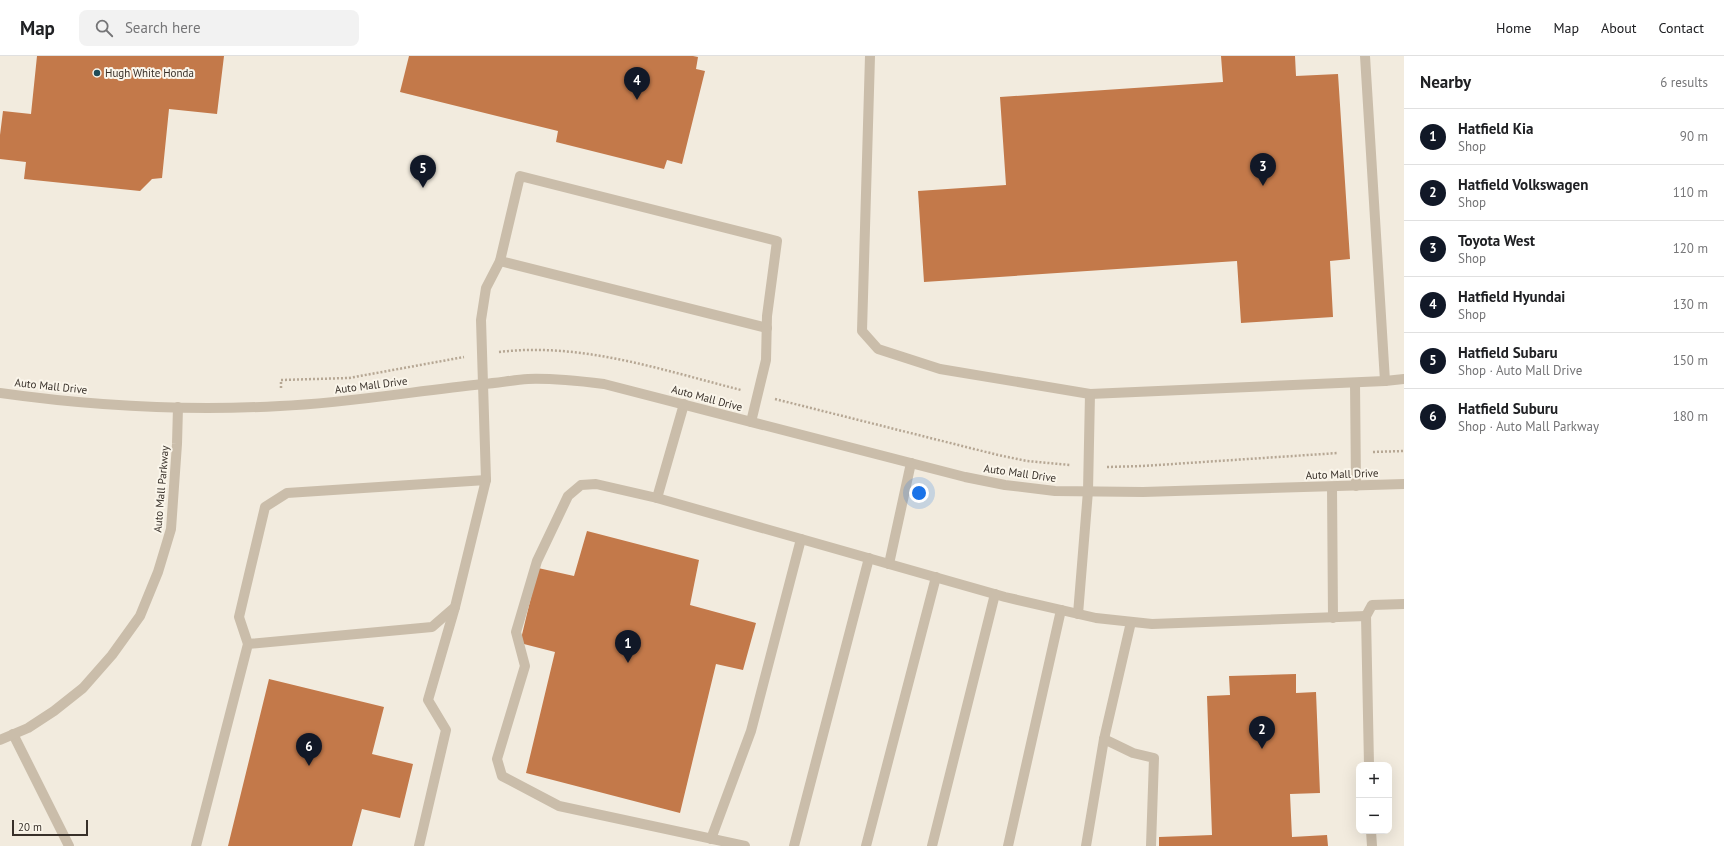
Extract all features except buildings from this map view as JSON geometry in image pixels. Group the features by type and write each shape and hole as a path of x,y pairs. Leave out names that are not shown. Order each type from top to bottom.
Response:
{"street":[{"path":"870,56 862,331 878,349 940,369 1090,394 1355,383 1404,379"},
{"path":"1365,56 1385,381"},
{"path":"419,846 446,730 428,700 455,607 486,480 481,320 486,288 500,261 520,176 777,240 767,328 766,360 750,422"},
{"path":"500,261 767,328"},
{"name":"Auto Mall Drive","path":"0,393 48,400 178,408 280,406 527,379 565,379 604,384 911,463 1005,485 1055,491 1143,492 1404,484"},
{"path":"1355,383 1356,486"},
{"path":"1078,614 1088,491 1090,394"},
{"path":"657,498 684,404"},
{"name":"Auto Mall Parkway","path":"0,740 28,728 54,711 84,688 112,655 140,616 158,572 171,529 178,444 178,408"},
{"path":"889,564 911,463"},
{"path":"196,846 248,644 239,617 265,506 287,493 486,480"},
{"path":"745,846 559,806 502,776 497,759 525,666 516,632 537,561 568,496 581,485 596,484 657,498 995,594 1096,618 1152,624 1366,616"},
{"path":"1332,487 1333,618"},
{"path":"711,839 751,731 801,539"},
{"path":"794,846 869,558"},
{"path":"866,846 936,577"},
{"path":"932,846 995,594"},
{"path":"1370,762 1366,616 1372,605 1404,604"},
{"path":"248,644 432,627 455,607"},
{"path":"1008,846 1061,610"},
{"path":"1086,846 1104,740 1131,622"},
{"path":"13,734 69,846"},
{"path":"1104,740 1133,753 1154,758 1151,846"},
{"path":"1371,834 1372,846"}],"path":[{"path":"280,406 281,380 349,378 482,355 520,350 578,352 620,359 998,456 1027,461 1089,466 1143,466 1356,452 1404,451"}],"place":[{"name":"Hugh White Honda","path":"97,73"},
{"name":"Hatfield Hyundai","path":"637,100"},
{"name":"Toyota West","path":"1263,186"},
{"name":"Hatfield Subaru","path":"423,188"},
{"name":"Hatfield Kia","path":"628,663"},
{"name":"Hatfield Volkswagen","path":"1262,749"},
{"name":"Hatfield Suburu","path":"309,766"}]}
